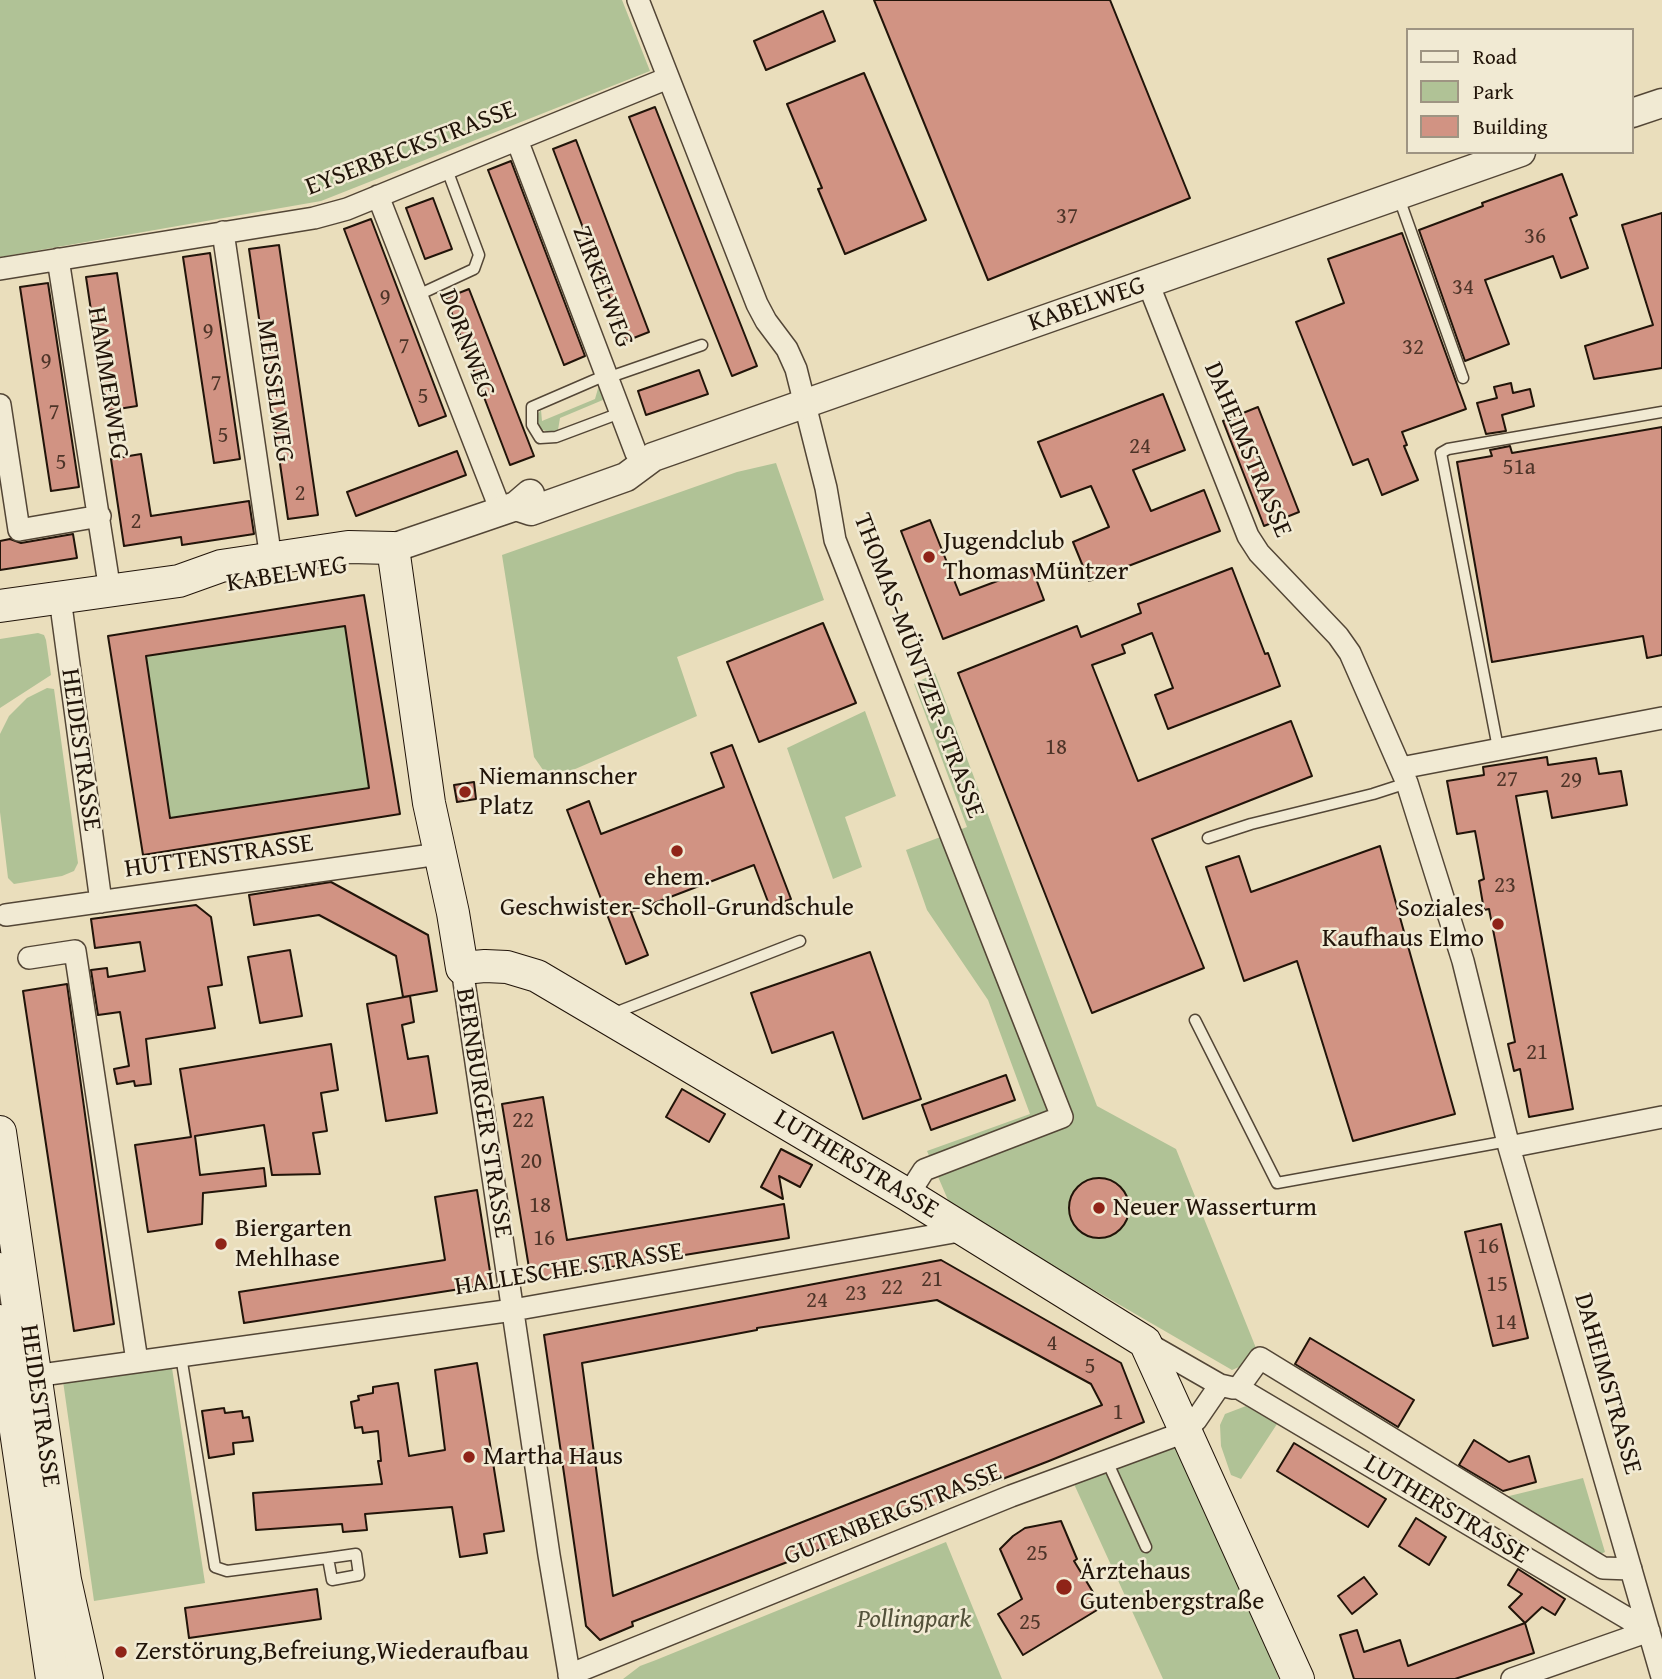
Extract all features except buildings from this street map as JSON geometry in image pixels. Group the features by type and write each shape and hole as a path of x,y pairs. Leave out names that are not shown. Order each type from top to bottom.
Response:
{"main road":[{"name":"KABELWEG","path":"0,606 179,581 221,566 348,547 393,548"},
{"name":"KABELWEG","path":"179,581 209,588 351,567 393,548"},
{"name":"BERNBURGER STRASSE","path":"393,548 429,803 453,912 462,968"},
{"name":"LUTHERSTRASSE","path":"462,968 485,966 519,970 537,976 908,1195 1145,1342"},
{"name":"HEIDESTRASSE","path":"0,1132 65,1580 87,1679"},
{"name":"HEIDESTRASSE","path":"0,1321 52,1679"},
{"path":"1145,1342 1298,1679"}],"street":[{"name":"THOMAS-MÜNTZER-STRASSE","path":"638,0 757,304 765,321 792,358 826,488 835,540 1062,1117 924,1170 908,1195"},
{"name":"EYSERBECKSTRASSE","path":"0,269 314,218 347,209 668,78"},
{"path":"1634,112 1662,103"},
{"name":"ZIRKELWEG","path":"517,140 620,414 645,455"},
{"name":"KABELWEG","path":"393,548 508,509 531,511 555,503 625,477 645,455 805,404 1515,154"},
{"name":"DORNWEG","path":"378,196 508,509"},
{"name":"MEISSELWEG","path":"223,232 271,559"},
{"name":"HAMMERWEG","path":"58,259 110,591"},
{"name":"DAHEIMSTRASSE","path":"1148,283 1248,536 1259,553 1338,636 1350,653 1404,776 1463,961 1508,1144 1631,1569 1652,1622 1662,1677"},
{"path":"0,405 19,530 100,516"},
{"name":"HEIDESTRASSE","path":"60,598 101,902"},
{"path":"1404,776 1499,748 1662,718"},
{"name":"HUTTENSTRASSE","path":"6,915 439,854"},
{"path":"29,958 75,951 137,1361"},
{"name":"BERNBURGER STRASSE","path":"462,968 549,1555 570,1677"},
{"path":"1508,1144 1662,1117"},
{"name":"HALLESCHE STRASSE","path":"34,1376 513,1310 965,1230"},
{"name":"LUTHERSTRASSE","path":"1145,1342 1220,1385 1242,1390 1652,1622"},
{"name":"LUTHERSTRASSE","path":"1242,1390 1242,1383 1260,1358 1603,1568 1631,1569"},
{"path":"1185,1432 1220,1385"},
{"name":"GUTENBERGSTRASSE","path":"570,1677 1011,1496 1185,1432"},
{"path":"1512,1679 1652,1622"}],"lane":[{"path":"418,295 474,269 479,255 446,167"},
{"path":"1398,195 1463,378"},
{"path":"620,414 556,437 540,438 532,425 531,407 607,377 702,345"},
{"path":"1499,748 1441,453 1448,449 1662,412"},
{"path":"1208,838 1251,824 1373,794 1404,776"},
{"path":"607,1016 800,941"},
{"path":"1195,1020 1277,1183 1508,1144"},
{"path":"0,1198 58,1600"},
{"path":"0,1258 61,1679"},
{"path":"181,1356 215,1567 227,1572 328,1558"},
{"path":"1107,1461 1146,1547"},
{"path":"61,1627 69,1679"}],"green space":[{"path":"0,0 622,0 650,71 321,201 0,257"},
{"path":"599,385 605,387 610,397 560,418 558,430 552,433 540,429 536,416 541,410 542,421 595,399"},
{"path":"776,463 824,600 677,657 697,716 550,780 534,757 502,555 737,472"},
{"path":"345,626 369,789 170,818 146,656"},
{"path":"38,633 44,635 46,640 51,675 0,708 0,639"},
{"path":"935,673 1097,1106 1176,1149 1260,1358 1232,1370 951,1207 927,1151 1030,1114 988,1000 927,910 906,850 967,827 914,684"},
{"path":"47,688 54,689 78,863 74,871 62,876 14,884 8,878 0,812 0,734 9,716 27,698"},
{"path":"865,711 896,796 845,817 862,867 833,879 787,748"},
{"path":"172,1368 205,1583 94,1601 63,1381"},
{"path":"1246,1406 1277,1424 1241,1479 1231,1475 1221,1446 1220,1425 1225,1414"},
{"path":"1180,1440 1279,1679 1163,1679 1074,1484"},
{"path":"1583,1478 1605,1552 1597,1556 1501,1498"},
{"name":"Pollingpark","path":"946,1542 1002,1679 623,1679 640,1666"}],"place":[{"name":"Jugendclub Thomas Müntzer","path":"929,557"},
{"name":"Niemannscher Platz","path":"465,792"},
{"name":"ehem. Geschwister-Scholl-Grundschule","path":"677,851"},
{"name":"Soziales Kaufhaus Elmo","path":"1498,924"},
{"name":"Neuer Wasserturm","path":"1099,1208"},
{"name":"Biergarten Mehlhase","path":"221,1244"},
{"name":"Martha Haus","path":"469,1457"},
{"name":"Ärztehaus Gutenbergstraße","path":"1064,1587"},
{"name":"Zerstörung,Befreiung,Wiederaufbau","path":"121,1652"}]}
